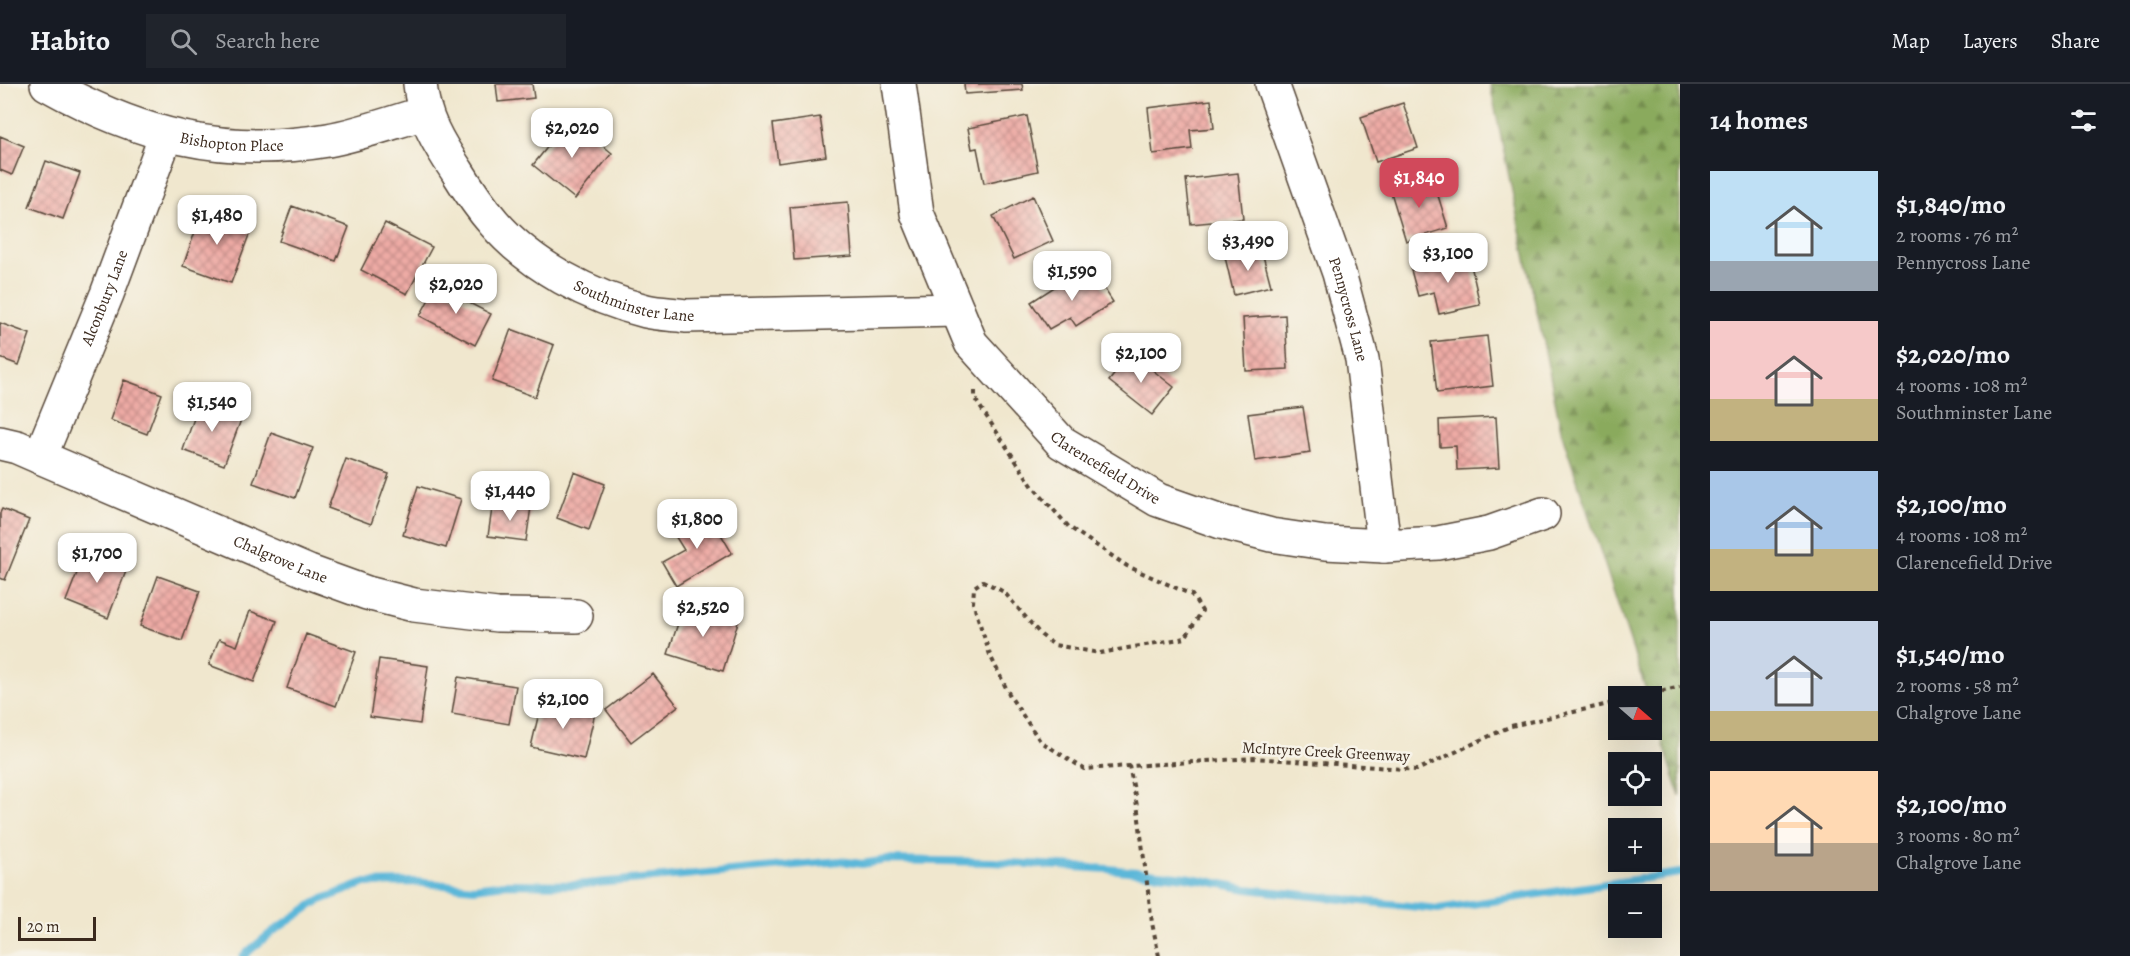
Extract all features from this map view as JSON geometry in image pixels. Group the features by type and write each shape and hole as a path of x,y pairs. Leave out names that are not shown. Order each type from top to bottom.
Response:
{"street":[{"name":"Bishopton Place","path":"47,84 74,99 133,125 166,135 212,144 255,147 292,145 360,132 422,98"},
{"name":"Clarencefield Drive","path":"899,84 916,213 971,343 1061,442 1158,500 1221,522 1271,535 1325,543 1384,546 1438,543 1489,533 1543,514"},
{"name":"Pennycross Lane","path":"1272,84 1340,273 1362,359 1384,546"},
{"name":"Southminster Lane","path":"422,98 436,139 478,204 494,224 518,247 551,271 629,306 686,316 957,310"},
{"name":"Alconbury Lane","path":"40,457 107,294 166,135"},
{"name":"Chalgrove Lane","path":"0,443 40,457 309,572 368,593 414,605 497,615 576,616"}],"path":[{"name":"McIntyre Creek Greenway","path":"974,388 975,399 1033,487 1069,527 1127,566 1192,595 1202,611 1185,638 1100,653 1054,645 1041,635 1004,592 983,581 974,587 972,603 990,655 1010,696 1040,741 1084,769 1254,758 1417,770 1511,726 1608,704"},
{"path":"1662,692 1680,687"},
{"path":"1129,765 1159,956"}],"green space":[{"path":"1490,84 1680,84 1680,796 1662,739 1662,686 1645,686 1562,434"}],"building":[{"path":"496,84 532,84 534,98 498,102"},
{"path":"964,84 1022,84 1023,90 965,94"},
{"path":"1211,100 1214,128 1190,130 1192,149 1153,154 1148,108"},
{"path":"1403,103 1418,148 1376,162 1361,117"},
{"path":"1027,116 1038,171 984,183 977,148 972,149 968,128"},
{"path":"820,117 826,156 778,163 773,124"},
{"path":"570,119 612,153 575,199 533,165"},
{"path":"0,136 24,146 12,175 0,170"},
{"path":"46,161 80,173 63,219 29,207"},
{"path":"1238,173 1243,219 1191,224 1186,179"},
{"path":"1432,176 1448,228 1406,241 1390,189"},
{"path":"1033,196 1053,241 1014,259 993,216"},
{"path":"848,202 852,256 794,260 790,207"},
{"path":"292,206 349,227 336,261 279,241"},
{"path":"203,209 252,227 231,283 183,266"},
{"path":"385,223 432,247 407,294 361,270"},
{"path":"1261,248 1271,286 1234,295 1225,257"},
{"path":"1469,256 1480,305 1439,314 1434,292 1418,296 1411,270"},
{"path":"1073,275 1080,287 1096,276 1113,302 1076,326 1070,317 1049,329 1031,302"},
{"path":"436,286 491,314 475,345 420,316"},
{"path":"1285,315 1288,369 1246,371 1243,318"},
{"path":"0,323 30,334 19,365 0,358"},
{"path":"511,329 554,345 535,397 492,381"},
{"path":"1487,336 1493,386 1437,393 1431,342"},
{"path":"1131,353 1174,387 1152,415 1109,381"},
{"path":"124,380 162,394 147,434 110,420"},
{"path":"200,401 242,417 224,465 183,450"},
{"path":"1303,407 1310,453 1255,461 1248,414"},
{"path":"1496,417 1499,468 1457,470 1456,446 1440,447 1439,420"},
{"path":"271,433 313,448 295,498 253,483"},
{"path":"346,459 389,474 371,524 328,508"},
{"path":"574,472 605,484 589,530 557,518"},
{"path":"418,486 461,499 446,548 403,535"},
{"path":"493,502 531,507 526,541 488,536"},
{"path":"2,509 29,520 5,580 0,578 0,513"},
{"path":"709,514 732,553 676,586 662,562 684,550 674,534"},
{"path":"86,550 128,566 108,618 66,601"},
{"path":"158,576 200,591 182,641 140,626"},
{"path":"684,605 738,622 723,671 668,654"},
{"path":"250,611 277,621 254,682 209,665 219,639 237,646"},
{"path":"306,634 356,652 336,706 287,688"},
{"path":"379,659 428,666 420,724 370,717"},
{"path":"653,674 678,706 631,742 606,710"},
{"path":"458,677 516,686 509,724 452,714"},
{"path":"542,700 595,713 584,759 531,747"}],"waterway":[{"path":"243,956 272,932 318,901 365,883 415,882 474,888 505,884 575,885 840,861 862,864 886,860 993,862 1108,869 1186,877 1247,889 1438,909 1680,873"}]}
